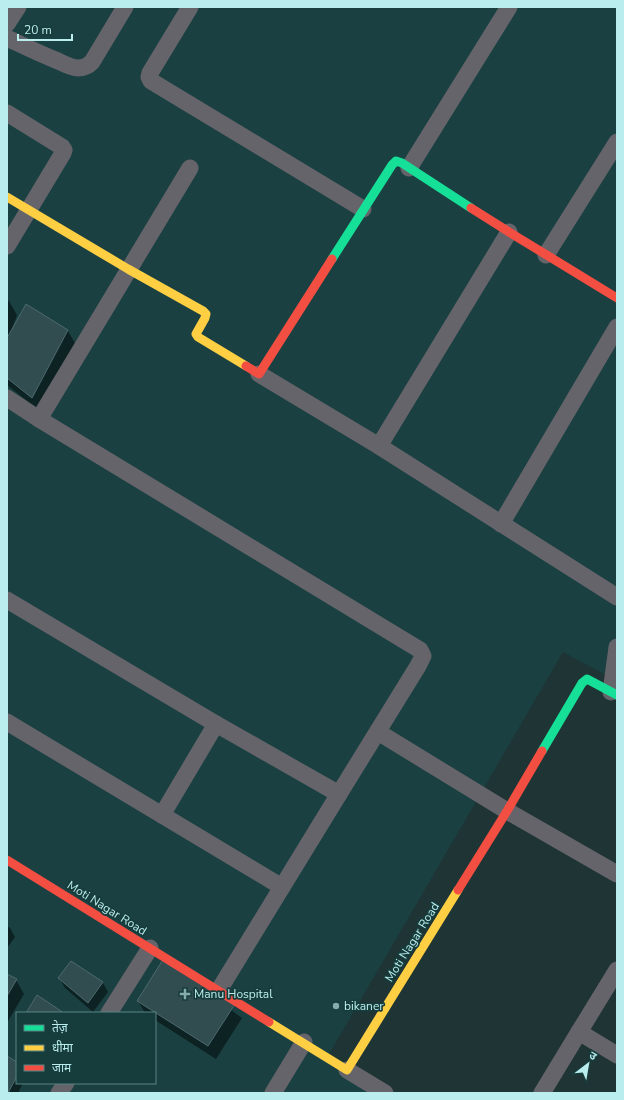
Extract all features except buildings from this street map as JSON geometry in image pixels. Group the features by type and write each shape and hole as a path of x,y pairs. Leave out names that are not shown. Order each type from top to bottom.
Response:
{"street":[{"path":"7,24 18,7"},
{"path":"7,38 28,49 74,68 84,68 92,62 125,7"},
{"path":"190,7 150,72 149,77 151,81 364,209"},
{"path":"409,168 509,7"},
{"path":"7,113 62,147 64,150 7,246"},
{"path":"546,255 617,142"},
{"path":"259,374 392,165 396,162 409,168 509,232 617,298"},
{"path":"39,419 190,168"},
{"path":"7,197 128,269 203,311 206,314 196,334 198,337 379,446 617,597"},
{"path":"379,446 509,232"},
{"path":"501,524 617,327"},
{"path":"7,398 39,419 420,650 423,656 378,732 219,990"},
{"path":"7,600 216,724 339,794"},
{"path":"614,693 617,647"},
{"name":"Moti Nagar Road","path":"7,860 304,1042 347,1070 507,811 582,683 587,679 614,693"},
{"path":"7,722 282,887"},
{"path":"162,815 216,724"},
{"path":"378,732 507,811 617,874"},
{"path":"110,1012 150,948"},
{"path":"542,1093 617,970"},
{"path":"579,1032 617,1055"},
{"path":"273,1093 304,1042"},
{"path":"347,1070 386,1093"},
{"path":"59,1093 65,1084"}],"shaded area":[{"path":"7,7 617,7 617,681 563,652 325,1061 376,1093 7,1093"}],"traffic: fast":[{"path":"332,259 396,161 402,163 471,208"},
{"path":"542,751 582,683 587,679 617,695"}],"traffic: slow":[{"path":"7,197 128,269 203,311 206,314 196,334 198,337 246,366"},
{"path":"269,1022 347,1070 458,890"}],"traffic: jam":[{"path":"471,208 617,298"},
{"path":"246,366 259,374 332,259"},
{"path":"458,890 542,751"},
{"path":"7,860 269,1022"}],"place":[{"name":"Manu Hospital","path":"185,994"},
{"name":"bikaner","path":"336,1006"}]}
